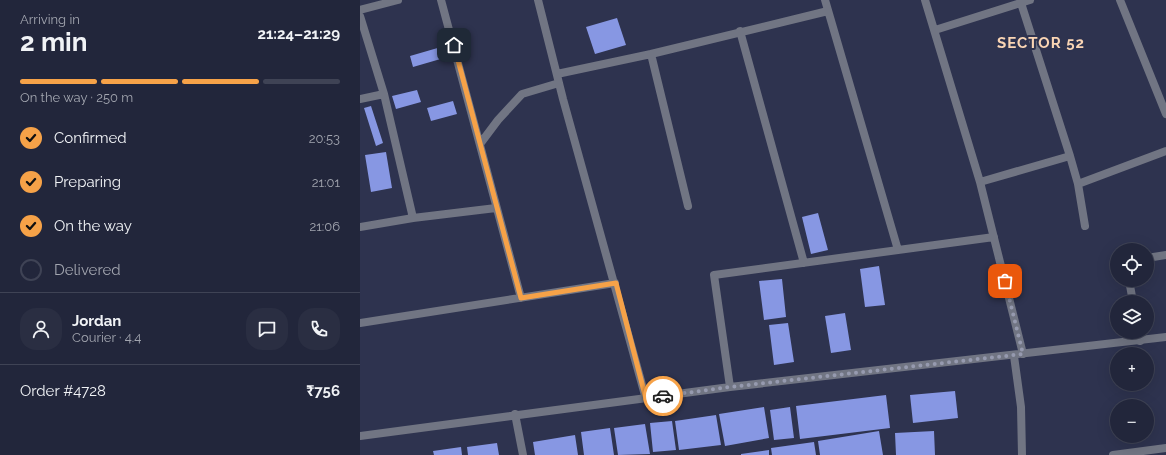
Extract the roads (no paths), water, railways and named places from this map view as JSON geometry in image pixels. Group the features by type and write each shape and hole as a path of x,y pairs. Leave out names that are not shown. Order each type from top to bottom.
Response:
{"street":[{"path":"360,10 398,0"},
{"path":"441,0 521,298"},
{"path":"538,0 559,83 616,283 646,399"},
{"path":"825,0 898,250"},
{"path":"925,0 980,182 1023,354"},
{"path":"935,30 1030,0"},
{"path":"1120,0 1166,114"},
{"path":"1021,3 1070,156 1078,184 1085,226"},
{"path":"557,74 651,54 740,31 828,11"},
{"path":"360,16 384,94 413,218"},
{"path":"740,31 804,264"},
{"path":"651,54 688,206"},
{"path":"480,144 498,120 522,94 559,83"},
{"path":"360,99 384,94"},
{"path":"1078,184 1166,151"},
{"path":"980,182 1070,156"},
{"path":"360,227 413,218 496,208"},
{"path":"730,387 714,275 804,264 994,236"},
{"path":"1154,257 1166,255"},
{"path":"360,323 616,283"},
{"path":"360,436 516,414 646,399 730,387 1166,338"},
{"path":"1014,356 1021,408 1022,455"},
{"path":"516,414 523,455"},
{"path":"1113,455 1166,448"}],"district":[{"name":"SECTOR 52","path":"1041,43"}]}
